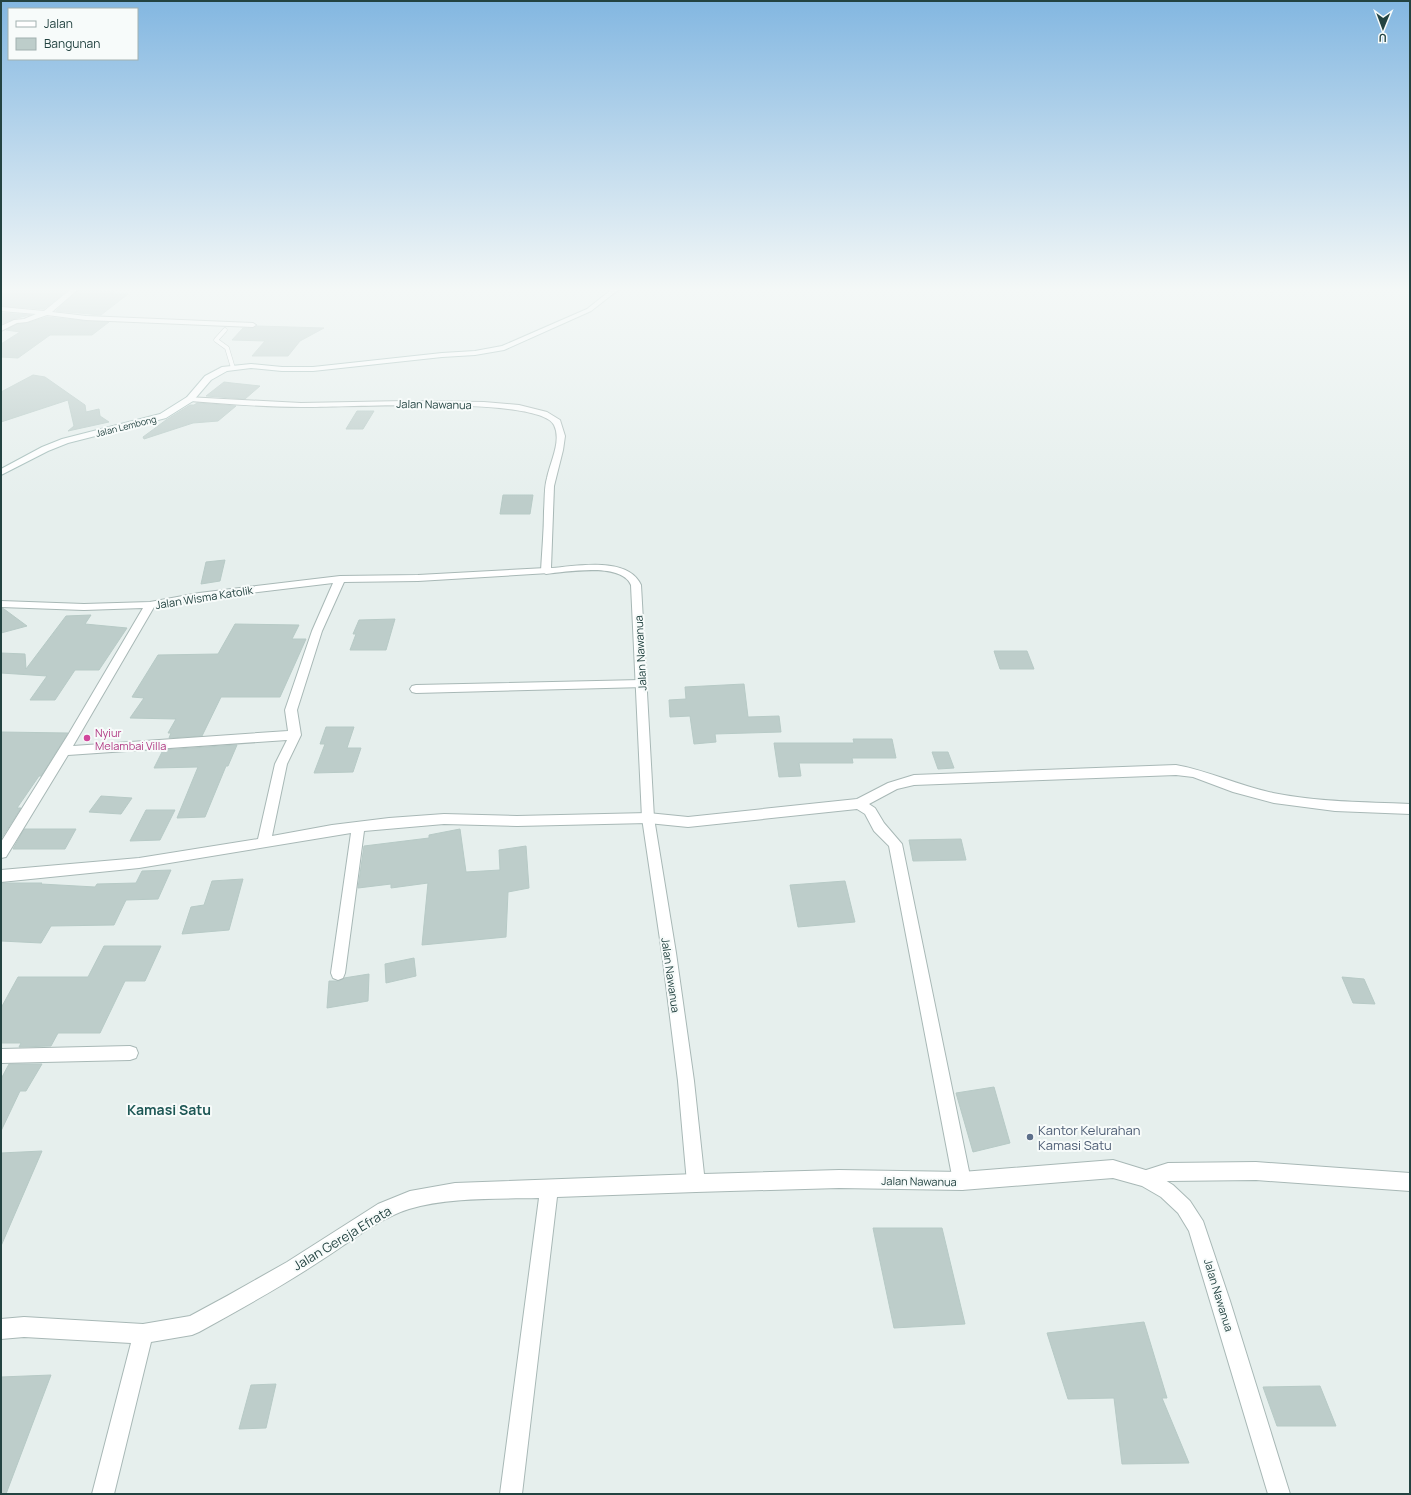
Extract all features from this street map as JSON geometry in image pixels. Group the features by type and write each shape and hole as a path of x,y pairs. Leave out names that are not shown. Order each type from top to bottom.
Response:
{"street":[{"name":"Jalan Lembong","path":"1,472 45,449 65,441 163,416 190,399 208,378 225,369 251,366 313,369 397,360"},
{"name":"Jalan Nawanua","path":"190,399 295,405 389,402 519,407 550,415 556,420 560,428 561,442 551,479 546,571 608,568 623,572 631,577 636,585 638,596 648,818 686,1081 696,1183 839,1179 962,1181 1113,1169 1146,1178 1167,1191 1184,1207 1197,1228 1221,1301 1279,1494"},
{"name":"Jalan Wisma Katolik","path":"1,853 64,751 150,605 220,593 340,579 418,578 546,571"},
{"path":"264,843 281,764 295,735 291,710 316,631 340,579"},
{"path":"1,604 84,607 150,605"},
{"path":"416,689 641,684"},
{"path":"64,751 295,735"},
{"path":"1,876 139,863 264,843 332,830 444,819 517,821 648,818 688,822 859,804 892,785 902,781 914,780 1176,770 1195,773 1237,789 1274,798 1335,806 1410,810"},
{"path":"859,804 870,811 879,827 896,844 962,1181"},
{"path":"338,973 358,827"},
{"path":"1,1056 130,1052"},
{"path":"1146,1178 1168,1172 1256,1171 1410,1182"},
{"name":"Jalan Gereja Efrata","path":"1,1330 24,1327 143,1334 192,1325 234,1303 286,1272 384,1210 410,1200 455,1192 696,1183"},
{"path":"511,1494 549,1189"},
{"path":"104,1494 143,1334"}],"lane":[{"path":"231,360 233,368"}],"building":[{"path":"33,375 45,377 85,405 86,412 99,409 100,416 109,422 68,431 74,426 68,400 1,422 1,392"},
{"path":"224,382 260,386 245,399 206,396"},
{"path":"197,403 236,406 218,421 193,423 144,439 143,437 166,420 190,405"},
{"path":"357,411 374,411 363,429 346,429"},
{"path":"503,495 533,495 530,514 500,514"},
{"path":"225,560 220,581 201,584 206,562"},
{"path":"1,608 4,609 27,626 1,633"},
{"path":"91,615 85,624 127,628 99,670 75,670 55,700 30,700 47,676 1,673 1,653 25,654 26,669 66,616"},
{"path":"395,619 386,650 350,650 356,634 353,634 359,620"},
{"path":"235,624 299,625 292,639 306,639 280,697 221,697 202,736 169,738 171,733 168,733 176,719 130,718 144,698 132,697 158,655 218,654"},
{"path":"994,651 1027,651 1034,669 1000,669"},
{"path":"744,684 748,717 779,716 781,732 715,734 716,742 694,744 690,716 670,717 669,700 686,699 685,687"},
{"path":"326,727 354,727 347,748 361,748 353,772 314,773 325,744 320,744"},
{"path":"1,732 68,733 41,776 39,776 17,808 21,808 1,839"},
{"path":"853,739 892,739 896,758 852,758 853,763 799,763 801,776 779,777 774,743 854,743"},
{"path":"237,745 228,766 226,766 205,817 177,818 198,767 154,768 163,750"},
{"path":"932,752 948,752 954,768 938,769"},
{"path":"101,796 132,798 121,814 89,812"},
{"path":"146,810 175,810 160,840 130,841"},
{"path":"24,829 76,829 65,849 13,849"},
{"path":"460,829 466,872 500,870 499,850 526,846 529,888 508,892 506,937 422,945 428,883 391,888 391,884 358,888 364,846 429,838 429,835"},
{"path":"961,839 966,860 913,861 909,840"},
{"path":"171,870 158,899 126,900 114,925 51,926 41,943 1,941 1,883 42,883 41,884 95,887 97,884 136,883 142,871"},
{"path":"243,879 229,930 182,934 191,907 204,905 212,881"},
{"path":"845,881 855,922 798,927 790,885"},
{"path":"104,946 161,946 145,981 125,981 100,1033 58,1033 51,1046 19,1047 21,1043 1,1043 1,1008 18,977 88,977"},
{"path":"414,958 416,976 386,983 385,964"},
{"path":"369,974 368,1001 327,1008 329,981 339,981 344,978"},
{"path":"1342,977 1364,979 1375,1004 1353,1003"},
{"path":"9,1064 42,1064 26,1091 20,1091 1,1131 1,1079"},
{"path":"994,1087 1010,1143 973,1152 956,1093"},
{"path":"42,1151 1,1246 1,1153"},
{"path":"873,1228 942,1228 965,1324 894,1328"},
{"path":"1144,1322 1167,1398 1162,1398 1189,1463 1122,1464 1114,1398 1068,1399 1047,1333"},
{"path":"51,1375 6,1494 1,1494 1,1377"},
{"path":"276,1384 266,1428 239,1429 251,1385"},
{"path":"1320,1386 1336,1426 1277,1426 1263,1387"}],"place":[{"name":"Nyiur Melambai Villa","path":"87,738"},
{"name":"Kantor Kelurahan Kamasi Satu","path":"1030,1137"}],"district":[{"name":"Kamasi Satu","path":"169,1109"}]}
